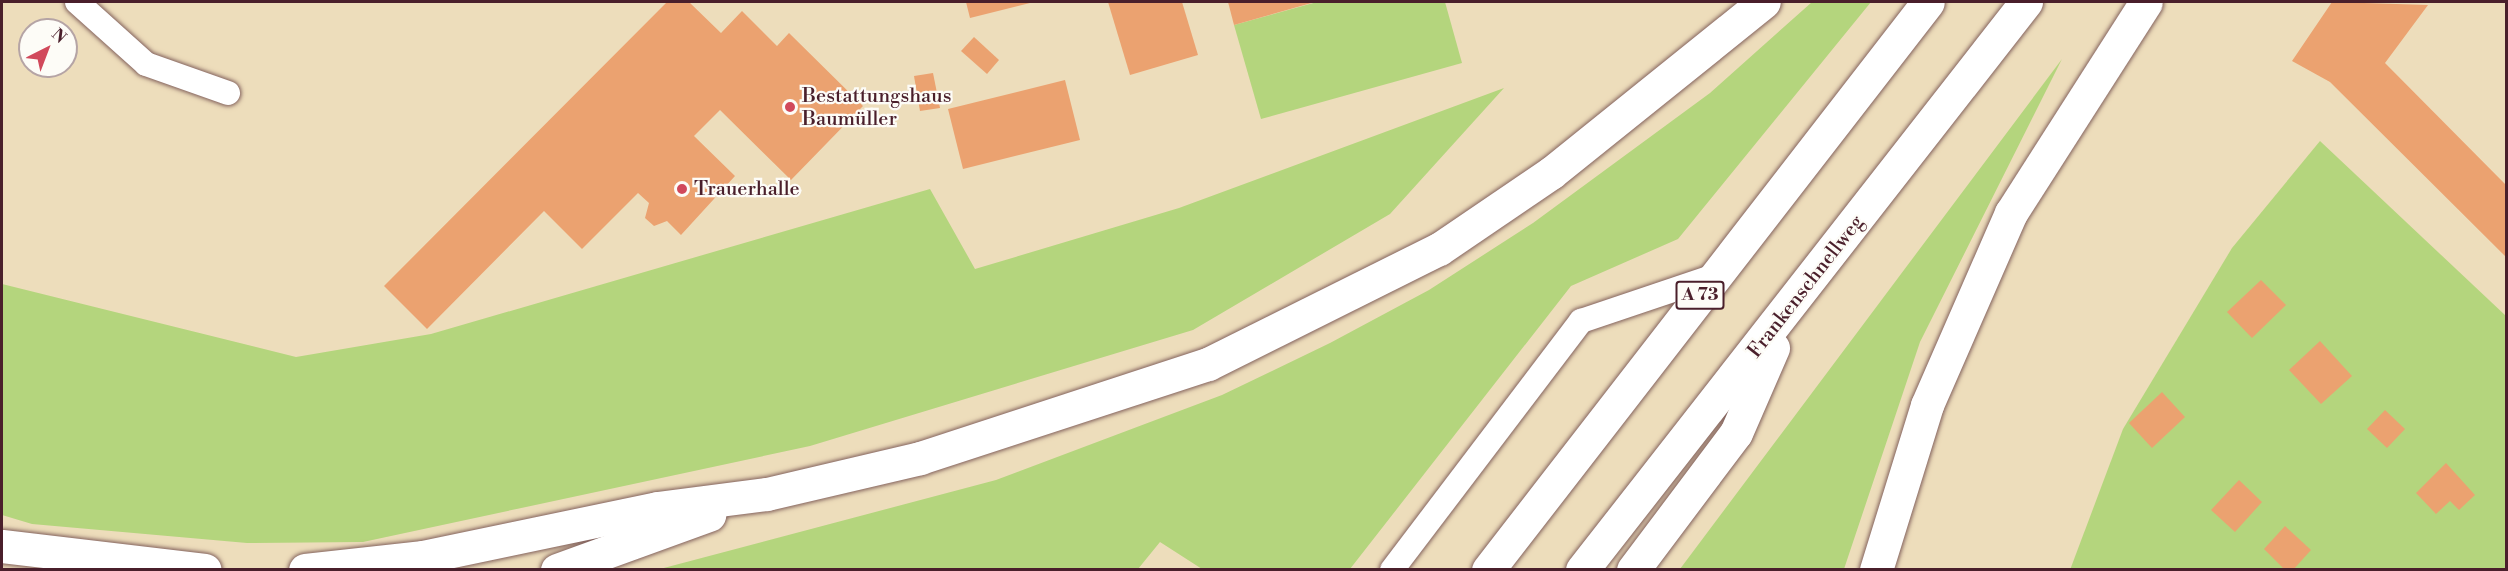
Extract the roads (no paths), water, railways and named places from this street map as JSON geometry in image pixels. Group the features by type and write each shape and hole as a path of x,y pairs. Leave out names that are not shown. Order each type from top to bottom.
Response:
{"highway":[{"path":"304,570 423,557 657,508 767,494 920,458 1089,407 1208,364 1342,301 1439,249 1551,174 1764,2"},
{"name":"A 73","path":"1488,570 1928,2"},
{"name":"Frankenschnellweg","path":"1582,570 1790,308 2026,2"},
{"path":"1876,570 1927,405 2012,213 2146,2"},
{"path":"1632,570 1736,434 1790,308"},
{"path":"557,570 767,494"},
{"path":"2,546 205,570"}],"lane":[{"path":"77,2 146,64 228,93"},
{"path":"1392,570 1581,321 1715,276"}],"place":[{"name":"Bestattungshaus Baumüller","path":"790,107"},
{"name":"Trauerhalle","path":"682,189"}]}
